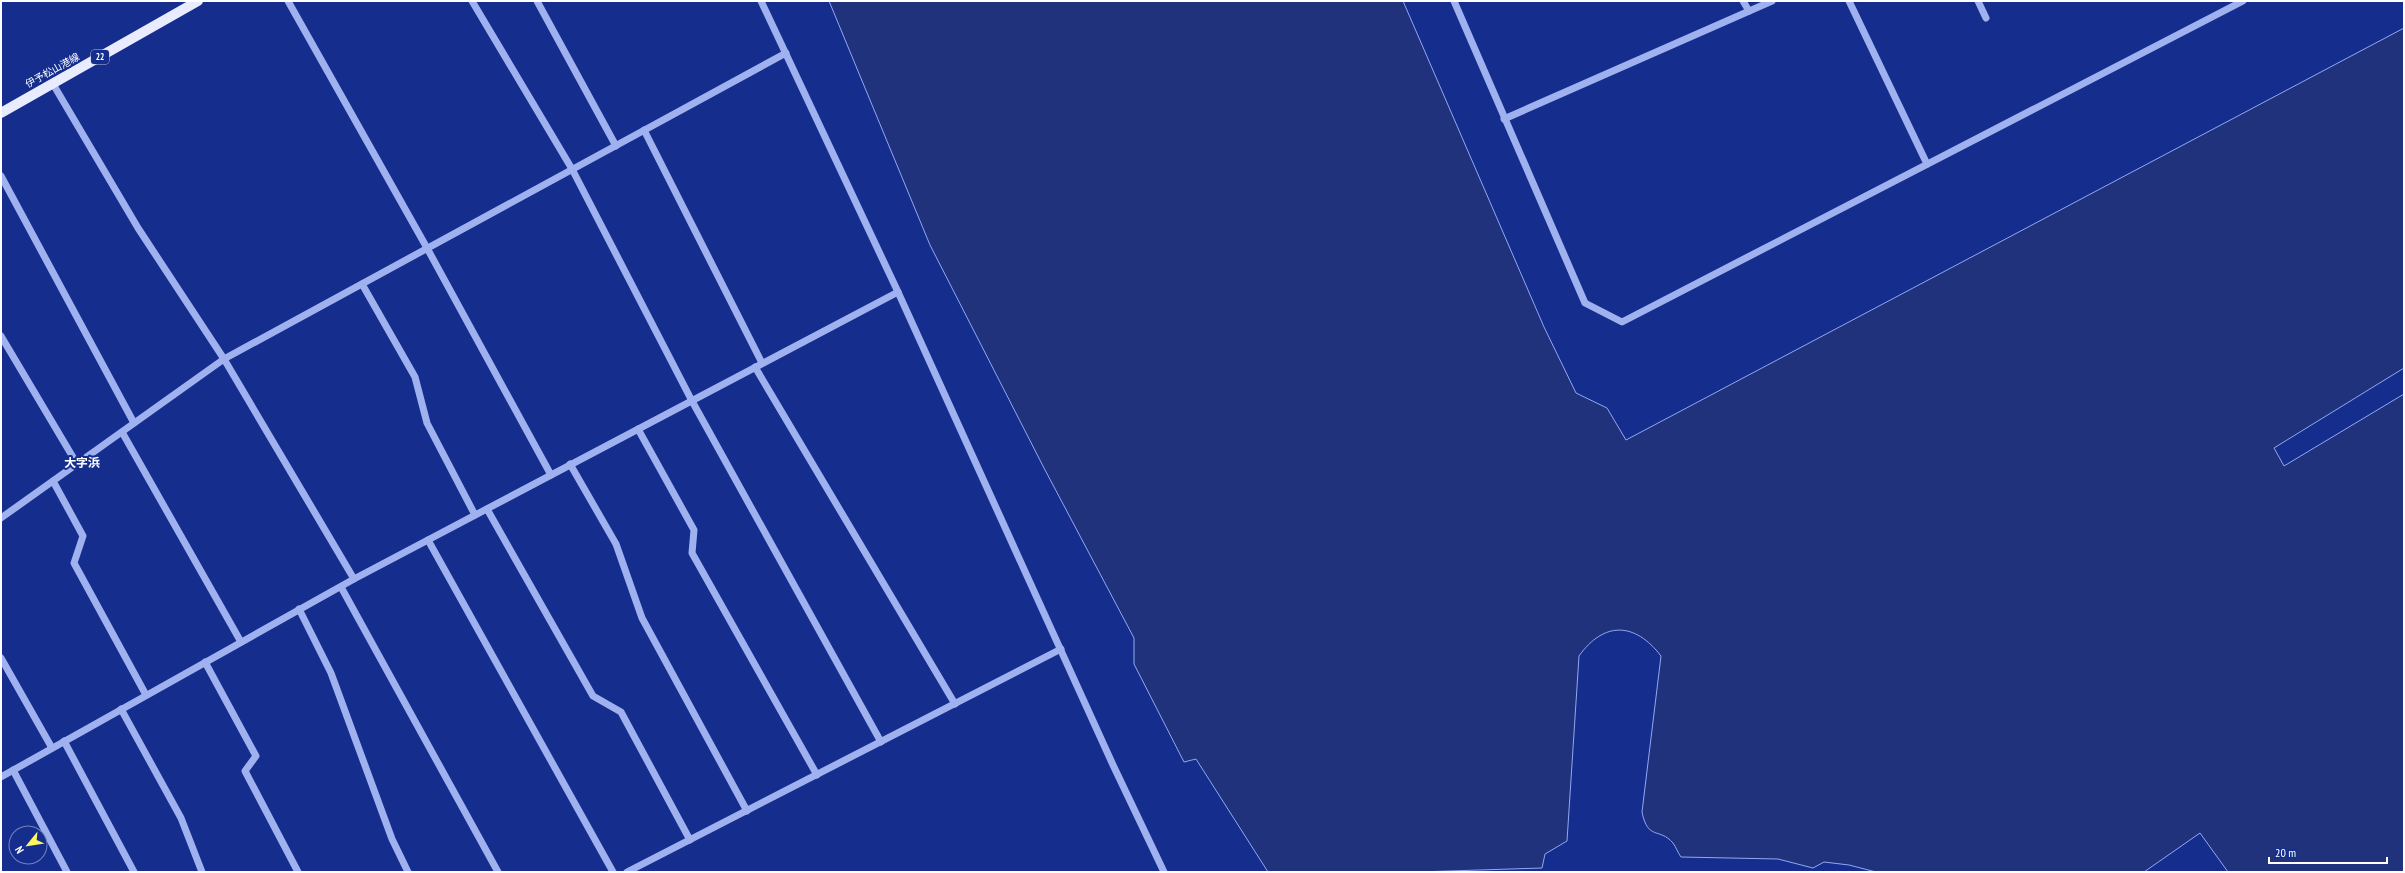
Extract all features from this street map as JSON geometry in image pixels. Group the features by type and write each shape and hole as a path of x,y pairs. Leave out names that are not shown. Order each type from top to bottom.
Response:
{"main road":[{"name":"伊予松山港線","path":"1,113 198,1"}],"street":[{"path":"288,1 427,248 551,475"},
{"path":"472,1 572,169 692,401 881,742"},
{"path":"537,1 616,146"},
{"path":"761,1 898,292 1062,649 1113,766 1164,872"},
{"path":"1454,1 1585,304 1622,322 2243,1"},
{"path":"1743,1 1749,12"},
{"path":"1504,119 1772,1"},
{"path":"1849,1 1927,164"},
{"path":"1978,1 1986,18"},
{"path":"1,518 224,359 786,52"},
{"path":"53,84 138,228 224,359 354,579"},
{"path":"644,130 762,363"},
{"path":"1,176 134,423"},
{"path":"362,284 415,377 427,423 475,515"},
{"path":"1,777 354,579 898,292"},
{"path":"1,336 77,464"},
{"path":"755,367 955,704"},
{"path":"638,429 694,530 692,553 816,775"},
{"path":"122,432 241,642"},
{"path":"570,464 616,544 642,618 747,811"},
{"path":"53,482 83,536 74,563 146,696"},
{"path":"487,509 593,696 621,712 690,840"},
{"path":"428,540 613,872"},
{"path":"341,587 498,872"},
{"path":"299,609 331,673 392,839 408,872"},
{"path":"628,872 1062,649"},
{"path":"1,658 52,748"},
{"path":"205,662 256,756 245,771 298,872"},
{"path":"121,709 181,818 202,872"},
{"path":"64,741 134,872"},
{"path":"13,770 67,872"}],"water":[{"path":"829,1 1403,1 1544,327 1576,393 1607,408 1626,440 2404,28 2404,368 2274,448 2284,466 2404,394 2404,872 2228,872 2200,833 2144,872 1876,872 1849,865 1824,862 1813,868 1778,859 1681,857 1673,843 1668,838 1647,827 1642,812 1661,656 1641,637 1630,632 1620,630 1599,636 1579,656 1567,841 1545,854 1542,868 1417,872 1268,872 1196,759 1184,762 1134,664 1134,638 1044,468 930,245"}],"district":[{"name":"大字浜","path":"82,463"}]}
